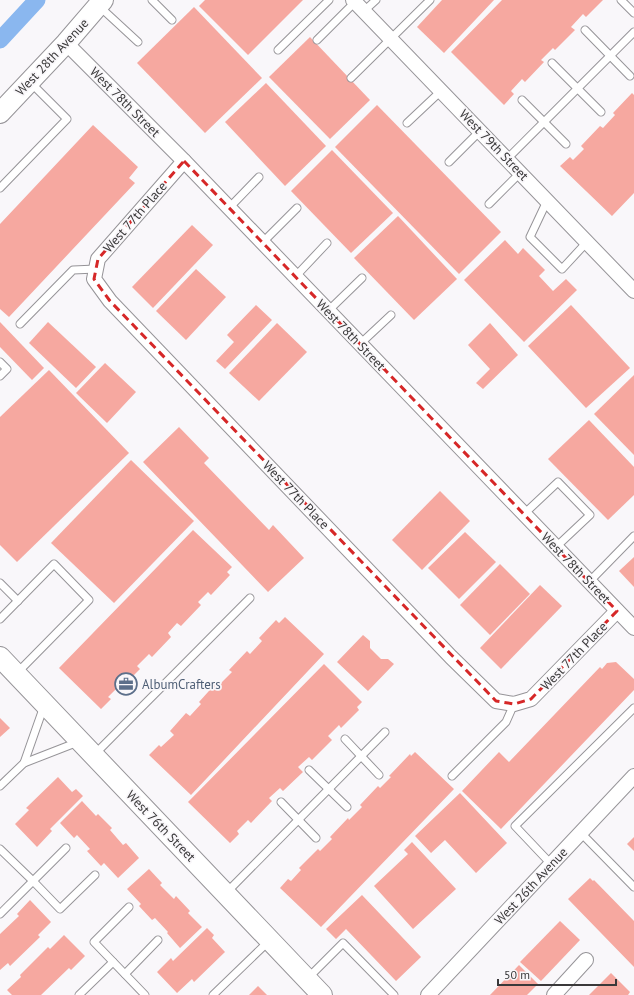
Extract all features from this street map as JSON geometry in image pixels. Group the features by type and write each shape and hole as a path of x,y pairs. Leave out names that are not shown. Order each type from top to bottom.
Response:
{"street":[{"name":"West 28th Avenue","path":"0,113 66,43 100,3"},
{"name":"West 79th Street","path":"357,4 634,291"},
{"name":"West 78th Street","path":"66,43 184,161 634,628"},
{"name":"West 77th Place","path":"184,161 98,259 94,279 110,301 445,651 496,701 514,704 531,700 617,611"},
{"name":"West 76th Street","path":"0,657 322,995"},
{"name":"West 26th Avenue","path":"428,995 634,776"},
{"path":"554,995 586,960"}],"lane":[{"path":"152,0 172,20"},
{"path":"278,50 329,0"},
{"path":"317,40 357,4 376,0"},
{"path":"351,78 430,0"},
{"path":"621,0 634,13"},
{"path":"100,3 138,42"},
{"path":"585,30 630,76"},
{"path":"507,159 634,32"},
{"path":"552,62 601,112"},
{"path":"0,188 67,119 29,82"},
{"path":"407,122 441,91"},
{"path":"522,100 566,144"},
{"path":"449,162 480,131"},
{"path":"490,204 520,173"},
{"path":"229,208 259,177"},
{"path":"548,201 530,237 562,269 587,242"},
{"path":"262,243 297,208"},
{"path":"295,276 328,243"},
{"path":"20,324 73,270 96,269"},
{"path":"328,311 362,278"},
{"path":"360,344 391,315"},
{"path":"0,362 7,369 0,376"},
{"path":"524,514 558,482 590,515 556,547"},
{"path":"589,582 634,536"},
{"path":"0,619 54,564 89,600 16,674"},
{"path":"0,583 18,601"},
{"path":"94,755 250,598"},
{"path":"24,762 45,704"},
{"path":"452,776 506,722 514,704"},
{"path":"552,864 515,826 634,708"},
{"path":"226,894 385,732"},
{"path":"345,739 380,775"},
{"path":"0,786 24,762 80,741"},
{"path":"309,770 347,806"},
{"path":"281,802 316,838"},
{"path":"581,833 634,887"},
{"path":"0,914 66,848"},
{"path":"0,849 60,909 95,875"},
{"path":"129,907 94,942 145,995"},
{"path":"125,974 158,940"},
{"path":"213,995 270,940"},
{"path":"307,979 343,943 394,995"},
{"path":"79,995 113,962"}],"highlighted area":[{"path":"184,161 617,611 531,699 514,704 496,701 110,301 94,279 98,259"}],"building":[{"path":"205,0 303,0 248,55 199,6"},
{"path":"442,0 494,0 444,53 417,27"},
{"path":"502,0 603,0 586,17 583,14 571,27 575,30 555,50 553,48 541,60 544,62 525,82 522,79 511,91 514,94 504,105 451,52"},
{"path":"194,7 262,78 205,133 137,63"},
{"path":"310,37 370,100 330,139 269,77"},
{"path":"266,83 326,146 285,186 225,122"},
{"path":"632,93 634,95 634,193 612,216 560,166 570,157 573,160 584,149 581,146 600,126 603,128 615,115 613,113"},
{"path":"377,105 501,232 459,274 335,147"},
{"path":"93,125 138,167 129,178 135,183 9,317 0,309 0,224"},
{"path":"332,150 393,213 351,253 291,191"},
{"path":"398,216 457,279 414,320 354,258"},
{"path":"192,225 213,245 153,308 132,287"},
{"path":"505,240 518,254 523,248 545,270 539,276 553,291 566,279 577,290 524,342 464,280"},
{"path":"196,269 226,297 186,340 156,311"},
{"path":"256,305 272,320 225,369 216,361 234,342 227,335"},
{"path":"571,305 630,368 586,408 528,346"},
{"path":"0,322 44,368 32,380 0,347"},
{"path":"48,322 96,367 76,388 29,343"},
{"path":"277,323 307,352 259,401 229,373"},
{"path":"490,323 518,355 483,389 476,383 490,369 468,345"},
{"path":"105,363 136,392 107,423 76,393"},
{"path":"49,370 129,453 17,562 0,545 0,417"},
{"path":"634,375 634,455 594,414"},
{"path":"589,420 634,467 634,495 608,520 548,459"},
{"path":"179,427 209,458 204,463 269,530 273,525 304,558 268,592 143,462"},
{"path":"131,460 194,521 114,603 51,543"},
{"path":"440,491 470,521 422,570 392,540"},
{"path":"193,530 232,567 227,572 230,575 211,595 208,592 198,602 201,605 181,626 177,623 168,633 171,637 152,657 149,654 137,666 140,669 121,688 119,686 108,697 111,699 101,709 59,668"},
{"path":"465,532 496,562 459,599 428,568"},
{"path":"634,557 634,587 619,571"},
{"path":"500,564 530,594 490,635 460,605"},
{"path":"540,585 562,606 501,669 480,648"},
{"path":"285,617 324,654 191,795 149,755 159,745 161,747 174,735 170,731 186,713 190,716 201,704 199,702 217,682 220,684 232,672 229,670 247,651 250,654 262,641 259,638 276,620 279,623"},
{"path":"363,635 370,641 370,648 381,659 388,659 394,664 368,691 337,662"},
{"path":"616,662 634,679 634,690 501,829 462,791 499,752 509,762 600,667 602,669 607,663"},
{"path":"324,664 362,702 357,707 359,710 341,728 339,725 328,736 332,740 312,760 309,757 298,767 303,772 283,791 280,788 269,798 272,801 251,823 248,820 237,831 239,834 230,843 188,802"},
{"path":"0,718 10,728 0,737"},
{"path":"415,752 454,789 321,927 280,888 288,879 291,881 301,870 299,868 318,849 320,851 332,839 330,837 348,818 349,820 362,807 360,805 378,786 380,788 410,754 411,756"},
{"path":"58,777 72,792 76,789 83,796 50,829 52,831 37,847 15,824 29,810 26,808"},
{"path":"460,793 507,843 476,873 445,840 431,853 415,836"},
{"path":"82,801 96,816 98,814 112,828 110,830 123,845 126,843 139,858 118,878 104,863 101,866 87,851 90,849 77,835 74,838 60,823"},
{"path":"634,837 634,851 627,844"},
{"path":"412,842 456,889 413,929 374,886 408,854 404,850"},
{"path":"149,869 162,883 160,885 174,899 176,896 190,911 188,913 202,927 180,948 155,918 152,920 139,906 141,904 127,889"},
{"path":"590,878 593,881 594,880 634,921 634,967 568,899"},
{"path":"362,895 421,957 396,981 346,929 336,939 326,929"},
{"path":"30,900 51,922 38,935 40,937 10,966 8,963 0,970 0,934 19,916 17,914"},
{"path":"560,921 580,940 541,981 520,962"},
{"path":"207,928 214,935 212,938 225,952 194,982 192,979 177,993 157,972 171,958 173,961"},
{"path":"64,935 85,956 71,970 69,968 41,995 12,995 7,990 21,977 20,975 48,947 50,949"},
{"path":"519,965 538,984 527,995 490,995"},
{"path":"611,973 630,992 628,995 589,995"},
{"path":"258,986 267,995 249,995"}],"waterway":[{"path":"0,40 37,0"}],"place":[{"name":"AlbumCrafters","path":"126,684"}]}
